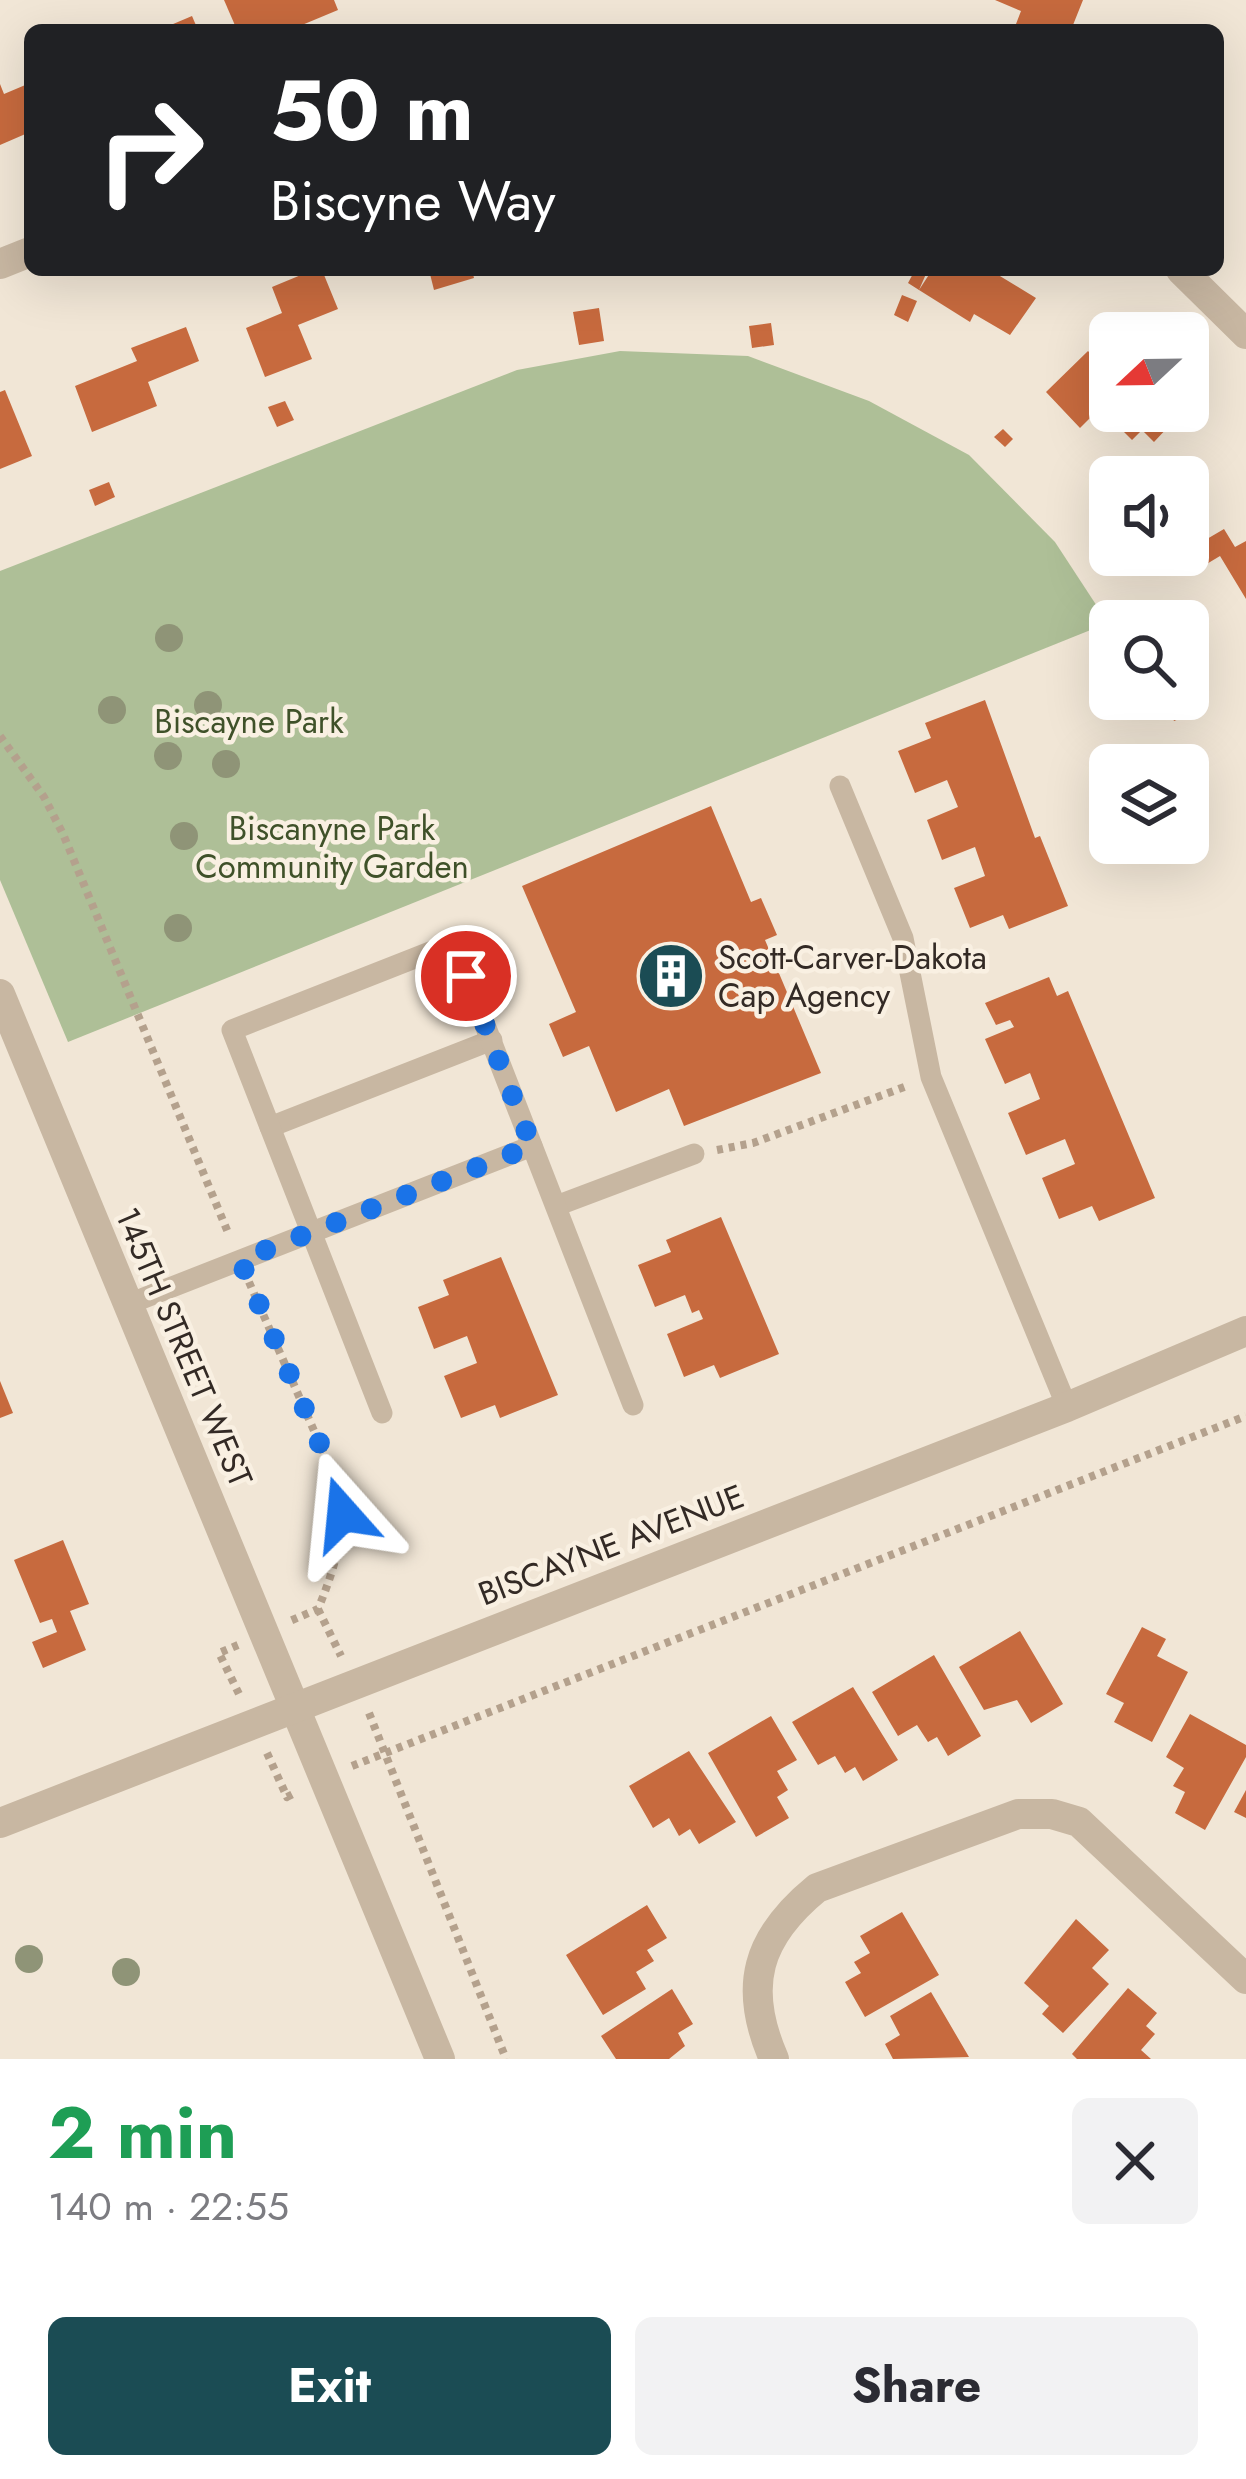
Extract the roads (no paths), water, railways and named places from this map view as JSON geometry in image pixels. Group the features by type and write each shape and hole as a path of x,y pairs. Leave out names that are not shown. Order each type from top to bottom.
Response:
{"street":[{"path":"1186,276 1246,334"},
{"name":"145TH STREET WEST","path":"0,994 440,2059"},
{"name":"BISCAYNE AVENUE","path":"0,1822 1066,1407 1246,1331"},
{"path":"773,2059 758,2012 761,1954 796,1905 818,1888 1018,1814 1052,1814 1079,1822 1246,1979"}],"lane":[{"path":"840,786 903,938 931,1077 1066,1407"},
{"path":"382,1413 232,1030 453,943 633,1405"},
{"path":"270,1127 492,1040"},
{"path":"126,1305 532,1146"},
{"path":"556,1206 694,1154"}],"place":[{"name":"Scott-Carver-Dakota Cap Agency","path":"671,976"}],"park label":[{"name":"Biscayne Park","path":"249,721"},
{"name":"Biscanyne Park Community Garden","path":"332,847"}]}
